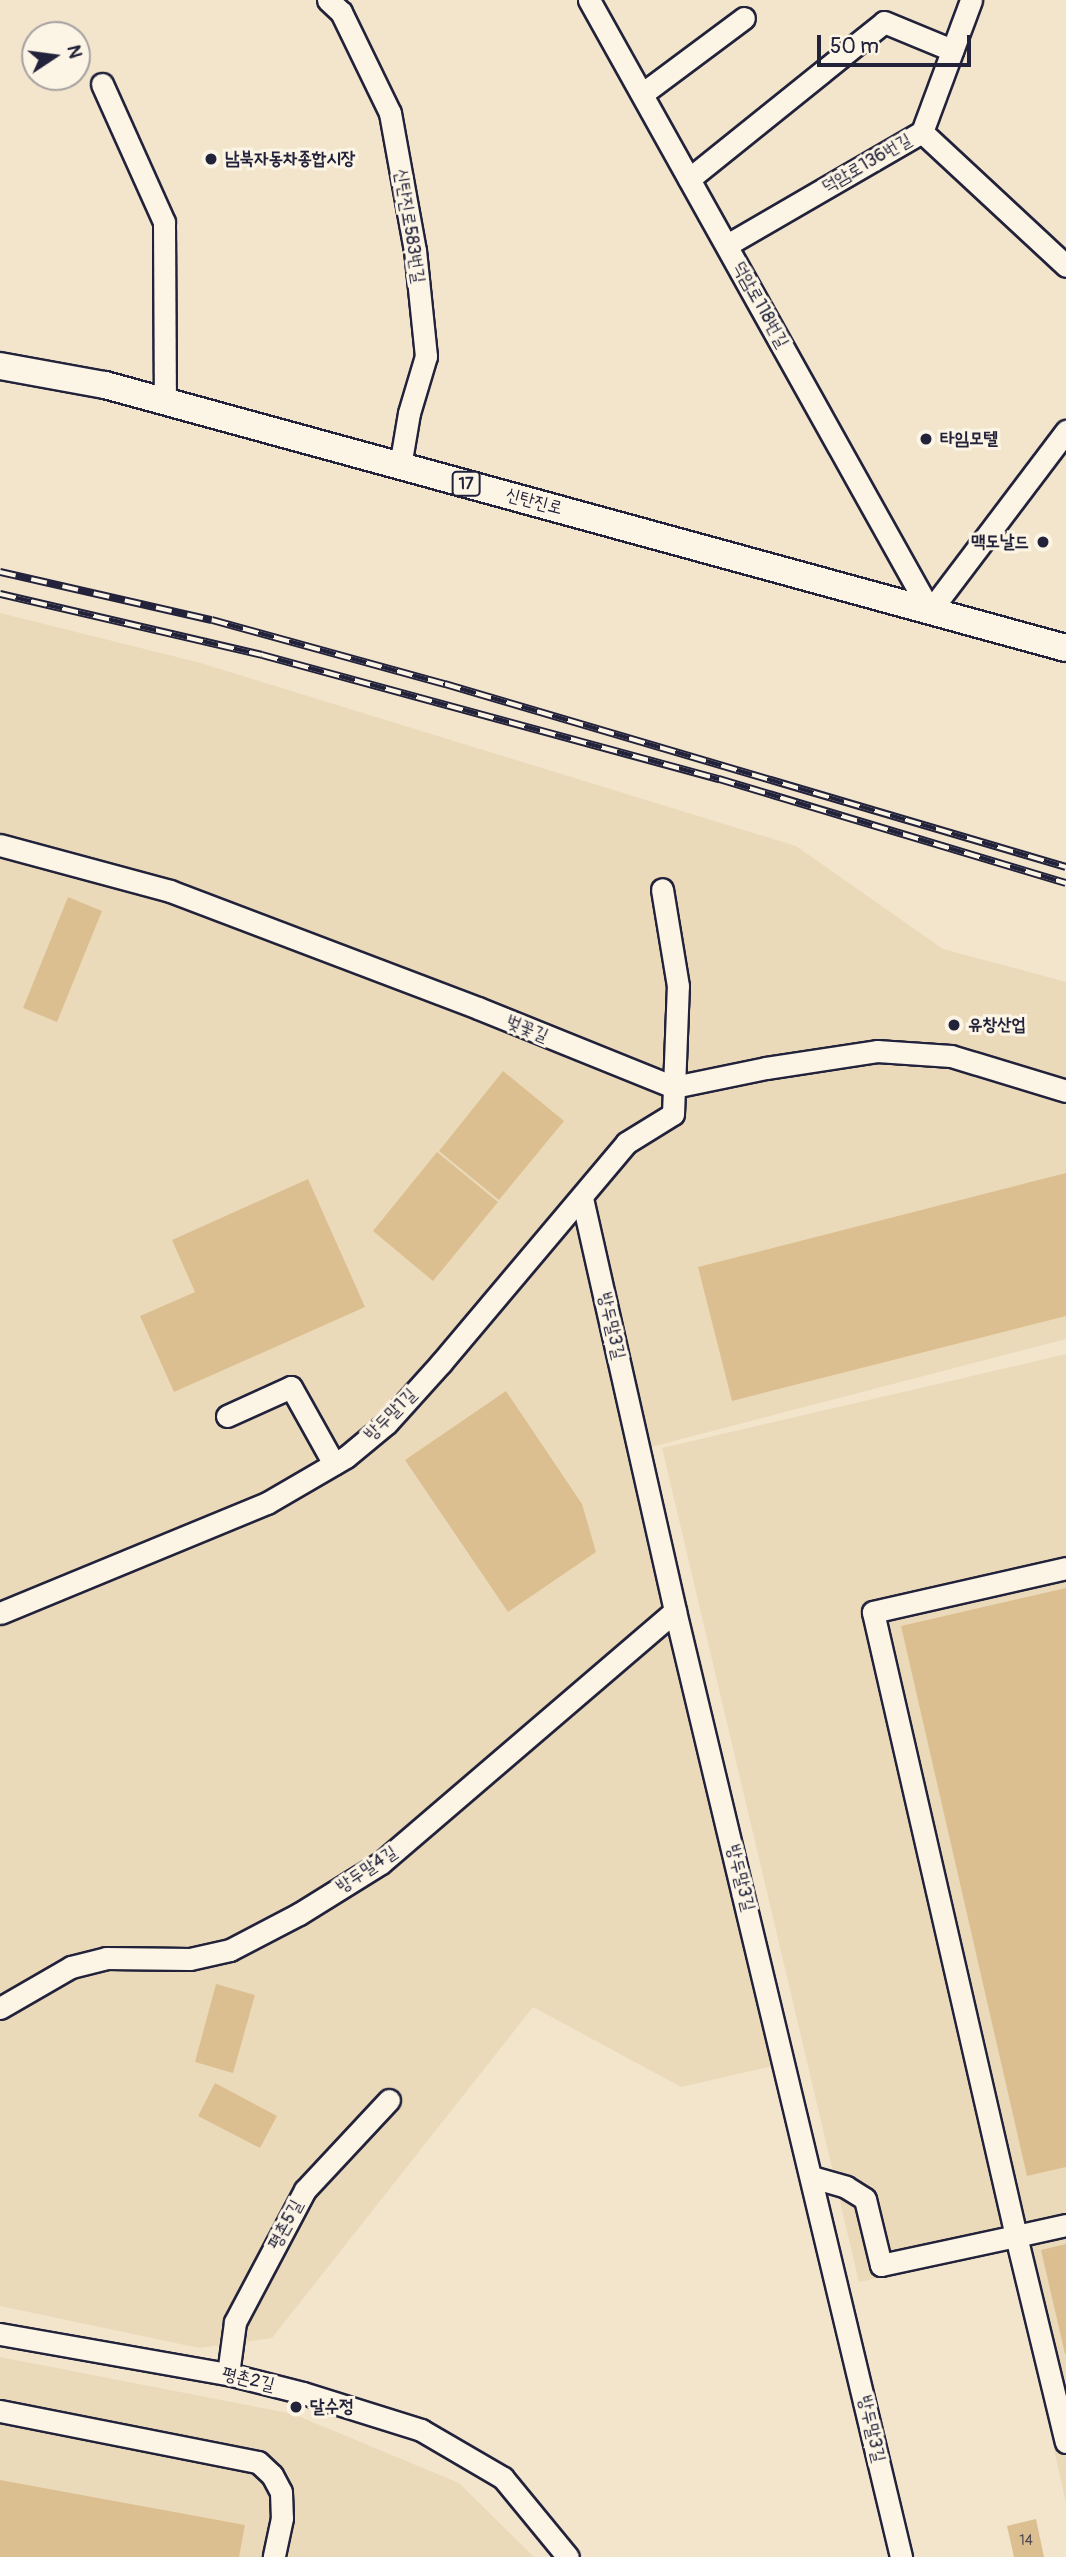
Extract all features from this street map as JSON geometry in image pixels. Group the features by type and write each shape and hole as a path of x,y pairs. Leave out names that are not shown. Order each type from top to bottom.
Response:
{"main road":[{"name":"신탄진로","path":"0,366 105,385 1066,648"}],"street":[{"name":"신탄진로583번길","path":"328,0 341,12 390,113 415,250 426,356 409,413 400,466"},
{"name":"덕암로118번길","path":"589,0 930,611"},
{"name":"덕암로136번길","path":"727,245 922,132 971,0"},
{"path":"642,94 744,18"},
{"path":"689,179 884,22 952,50"},
{"path":"102,84 164,222 165,402"},
{"path":"922,132 1066,266"},
{"path":"930,611 1066,431"},
{"name":"벚꽃길","path":"0,845 170,891 478,1008 674,1087"},
{"path":"662,889 678,986 674,1087 766,1068 877,1051 951,1056 1066,1091"},
{"name":"방두말1길","path":"0,1612 267,1503 334,1464 387,1423 582,1198 626,1143 673,1114 674,1087"},
{"name":"방두말3길","path":"582,1198 675,1611 901,2557"},
{"path":"226,1416 291,1387 334,1464"},
{"path":"1066,1568 873,1612 1066,2442"},
{"name":"방두말4길","path":"0,2008 71,1967 106,1958 190,1959 230,1950 299,1914 381,1863 675,1611"},
{"name":"평촌5길","path":"228,2374 235,2322 305,2190 389,2100"},
{"path":"812,2177 846,2187 865,2199 881,2265 1066,2225"},
{"name":"평촌2길","path":"0,2334 228,2374 303,2393 421,2430 503,2478 568,2557"},
{"path":"0,2411 258,2462 272,2475 281,2492 282,2518 274,2557"}],"shaded area":[{"path":"0,613 197,662 796,846 943,949 1066,982 1066,1339 651,1447 795,2061 681,2087 533,2007 272,2338 199,2348 0,2306"},
{"path":"1066,1354 1066,2504 1011,2251 859,2282 662,1448"},
{"path":"0,2357 293,2414 459,2483 534,2557 0,2557"}],"building":[{"path":"68,897 102,911 57,1022 23,1008"},
{"path":"503,1071 564,1121 499,1200 439,1151"},
{"path":"437,1152 498,1202 433,1281 373,1231"},
{"path":"1066,1173 1066,1316 732,1401 698,1267"},
{"path":"308,1179 365,1307 174,1392 140,1316 195,1292 172,1240"},
{"path":"506,1391 582,1504 596,1552 508,1612 405,1460"},
{"path":"1066,1588 1066,2167 1027,2176 901,1626"},
{"path":"216,1984 255,1995 233,2073 195,2062"},
{"path":"215,2083 277,2116 260,2148 198,2116"},
{"path":"1066,2244 1066,2354 1065,2354 1041,2250"},
{"path":"0,2480 245,2525 239,2557 0,2557"},
{"path":"1036,2519 1044,2557 1014,2557 1007,2526"}],"railway":[{"path":"0,572 212,620 445,684 1066,867"},
{"path":"0,594 262,655 719,779 1066,883"}],"place":[{"name":"남북자동차종합시장","path":"211,159"},
{"name":"타임모텔","path":"926,439"},
{"name":"맥도날드","path":"1043,542"},
{"name":"유창산업","path":"954,1025"},
{"name":"달수정","path":"296,2407"}]}
